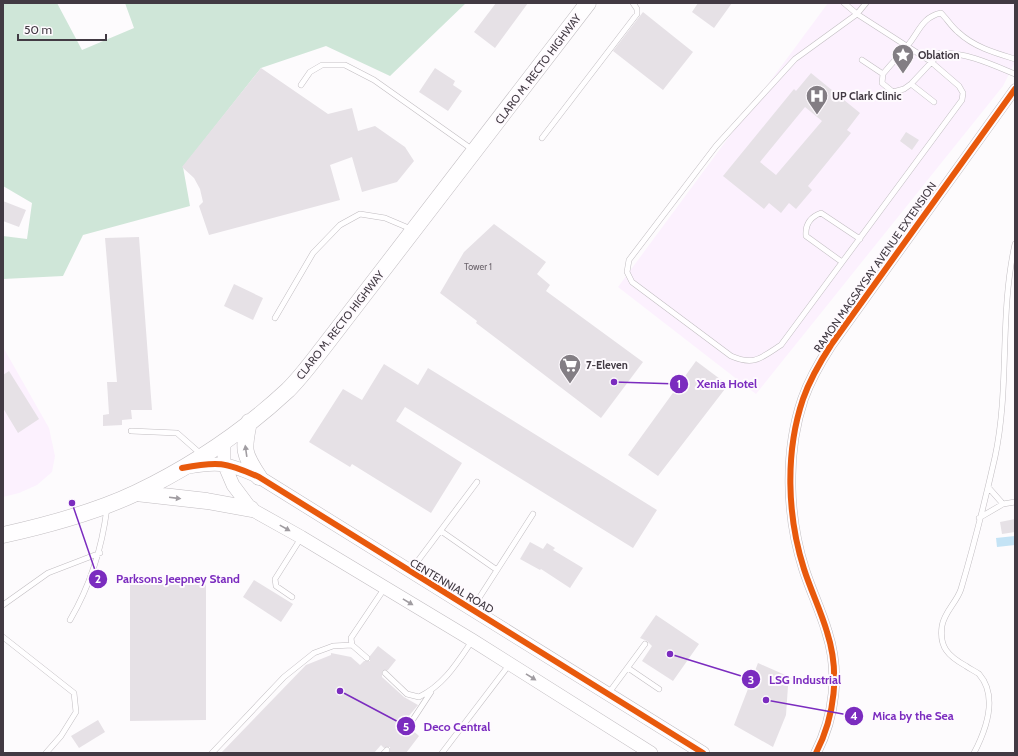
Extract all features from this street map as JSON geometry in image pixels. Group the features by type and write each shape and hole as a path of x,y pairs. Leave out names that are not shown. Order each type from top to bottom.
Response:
{"main road":[{"name":"CLARO M. RECTO HIGHWAY","path":"3,535 46,525 107,505 136,493 182,468 224,441 289,389 476,152 588,3"},
{"path":"249,422 245,452 248,461 259,477"},
{"path":"136,493 250,509"}],"street":[{"name":"RAMON MAGSAYSAY AVENUE EXTENSION","path":"816,753 824,739 834,696 833,656 828,633 804,569 794,519 791,468 797,422 803,399 810,381 831,345 1015,88"},
{"path":"224,441 224,464 233,485 250,509 301,537 472,640 651,753"},
{"name":"CENTENNIAL ROAD","path":"182,468 210,463 224,464 259,477 409,572 472,609 607,695 703,753"}],"lane":[{"path":"542,138 637,14 637,8 633,3"},
{"path":"844,3 857,14 930,61 959,86 962,93 962,100 781,345 753,362 741,361 730,356 632,282 627,272 629,260 716,146 795,59 857,14 866,3"},
{"path":"1015,59 989,51 974,44 957,32 948,19 941,13 932,15 922,24 908,46 883,74 882,83 893,92 904,89 911,84 930,61 940,53 952,52 988,63 1015,74"},
{"path":"862,60 883,74"},
{"path":"301,85 310,72 322,65 345,65 374,80 476,152"},
{"path":"911,84 934,102"},
{"path":"842,262 806,236 805,229 808,221 815,215 821,213 860,239"},
{"path":"276,318 313,253 340,225 360,214 386,218 414,230"},
{"path":"974,753 984,734 990,702 986,686 978,673 949,654 941,642 942,624 960,591 988,487 1003,412 1006,311 1011,260 1015,244"},
{"path":"131,431 177,433 203,455"},
{"path":"409,572 477,482"},
{"path":"988,487 1003,504"},
{"path":"979,518 1003,504 1015,502"},
{"path":"70,620 80,603 100,553 104,536 107,505"},
{"path":"472,609 533,514"},
{"path":"441,531 497,570"},
{"path":"292,597 276,586 275,579 301,537"},
{"path":"3,605 48,573 100,553"},
{"path":"367,658 352,645 351,638 385,588"},
{"path":"3,637 74,694 76,712 61,736 46,753"},
{"path":"385,673 407,694 419,697 431,691 446,678 472,640"},
{"path":"607,695 645,644"},
{"path":"212,753 284,677 314,653 332,646 352,645"},
{"path":"442,753 510,664"},
{"path":"628,668 659,689"},
{"path":"408,727 431,691"}],"shaded area":[{"path":"828,3 1015,3 1015,62 1003,86 756,394 618,287"},
{"path":"3,347 49,428 55,456 52,472 37,485 19,493 3,497"}],"green space":[{"path":"3,3 57,3 82,50 134,28 125,3 466,3 390,76 326,46 261,68 183,167 190,206 83,235 63,276 3,279 3,236 27,239 32,203 3,186"}],"water":[{"path":"1015,536 1015,545 997,547 996,538"}],"building":[{"path":"496,3 528,3 495,48 474,32"},
{"path":"698,3 732,3 714,28 692,12"},
{"path":"643,12 693,52 663,90 613,51"},
{"path":"261,68 328,114 352,108 358,131 375,126 405,147 414,161 397,182 362,192 352,157 330,165 340,200 209,235 199,206 203,202 200,189 194,178 182,167"},
{"path":"435,68 455,81 453,85 462,91 448,111 419,92"},
{"path":"811,73 860,113 847,130 851,133 808,186 812,190 796,209 789,203 781,213 769,203 764,209 723,176 794,89 796,91","holes":["805,107 822,121 776,175 760,162"]},
{"path":"906,132 919,140 912,150 900,141"},
{"path":"3,201 26,210 19,227 3,221"},
{"path":"494,224 546,262 537,274 550,285 546,291 643,362 601,418 476,323 477,321 440,293 464,252"},
{"path":"139,237 152,410 131,410 132,419 122,420 122,425 103,426 103,415 109,414 107,382 117,382 105,238"},
{"path":"234,284 263,298 253,320 224,306"},
{"path":"696,361 728,385 658,476 628,455"},
{"path":"384,364 418,385 428,368 657,510 633,548 405,407 396,421 462,463 431,513 352,464 350,467 309,442 343,389 362,400"},
{"path":"9,371 39,419 18,433 3,408 3,375"},
{"path":"1015,519 1015,532 1002,534 1000,522"},
{"path":"530,542 543,549 547,543 555,548 553,550 583,568 570,588 541,569 540,570 520,559"},
{"path":"186,578 186,581 206,581 206,720 130,721 130,579"},
{"path":"254,580 293,604 281,622 243,597"},
{"path":"656,615 699,644 673,681 642,661 652,646 647,641 640,638"},
{"path":"378,646 396,660 388,670 382,671 382,677 404,697 418,705 403,723 406,730 411,729 419,736 406,753 390,753 390,747 384,748 381,745 374,753 221,753 306,665 331,655 331,653 351,657 360,665 364,661 370,661 370,656"},
{"path":"758,663 792,678 788,686 786,715 773,747 734,725"},
{"path":"98,720 105,732 79,748 71,736"}],"cycle path":[{"path":"816,753 828,724 834,694 834,678 831,647 825,624 804,569 794,528 790,484 793,440 797,419 809,385 831,345 1015,89"},
{"path":"182,468 204,464 221,464 238,468 259,477 703,753"}],"place":[{"name":"Oblation","path":"903,74"},
{"name":"UP Clark Clinic","path":"817,116"},
{"name":"Xenia Hotel","path":"614,382"},
{"name":"7-Eleven","path":"570,384"},
{"name":"Parksons Jeepney Stand","path":"72,503"},
{"name":"LSG Industrial","path":"670,654"},
{"name":"Deco Central","path":"340,691"},
{"name":"Mica by the Sea","path":"766,700"}]}
